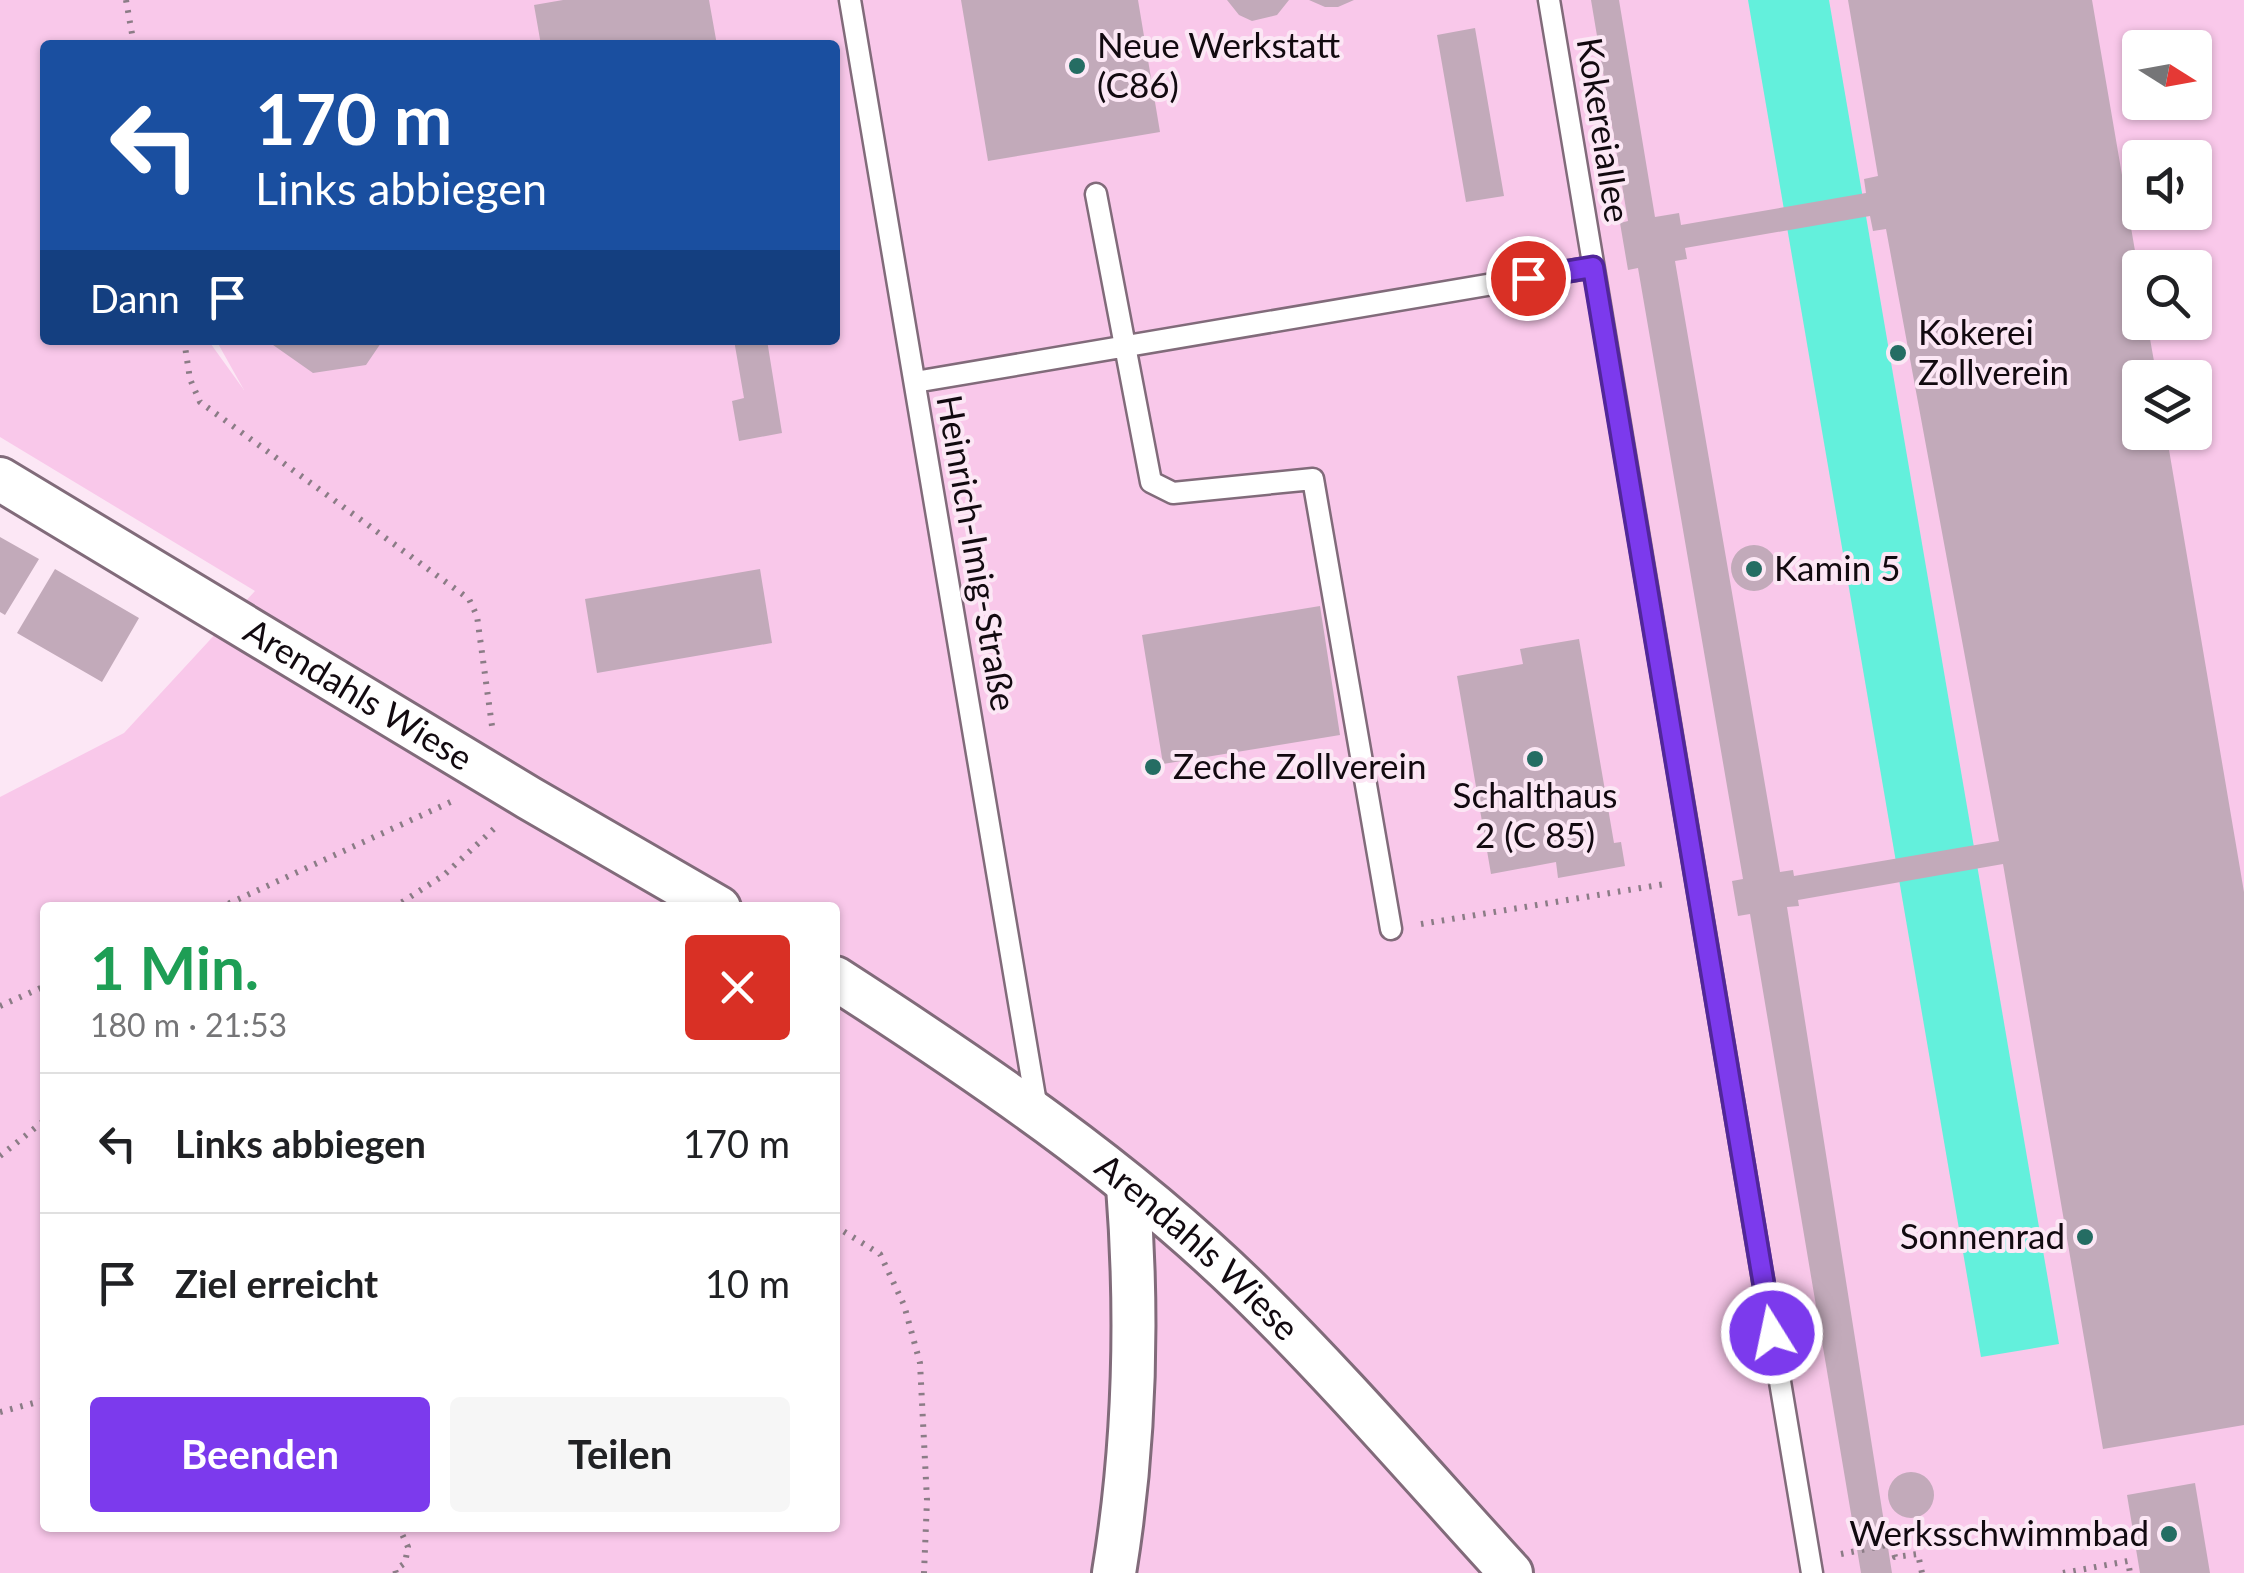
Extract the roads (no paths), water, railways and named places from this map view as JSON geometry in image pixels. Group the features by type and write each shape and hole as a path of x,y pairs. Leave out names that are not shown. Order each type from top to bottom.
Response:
{"street":[{"name":"Arendahls Wiese","path":"0,480 709,902"},
{"name":"Arendahls Wiese","path":"840,981 1038,1116 1128,1186 1247,1288 1511,1573"},
{"path":"1114,1573 1125,1507 1132,1413 1134,1261 1128,1186"}],"lane":[{"name":"Heinrich-Imig-Straße","path":"850,0 1038,1116"},
{"name":"Kokereiallee","path":"1549,0 1811,1566"},
{"path":"1096,194 1151,482 1173,493 1313,479 1391,929"},
{"path":"915,382 1593,267"}],"place":[{"name":"Neue Werkstatt (C86)","path":"1077,66"},
{"name":"Kokerei Zollverein","path":"1898,353"},
{"name":"Kamin 5","path":"1754,569"},
{"name":"Schalthaus 2 (C 85)","path":"1535,759"},
{"name":"Zeche Zollverein","path":"1153,767"},
{"name":"Sonnenrad","path":"2085,1237"},
{"name":"Werksschwimmbad","path":"2169,1534"}]}
